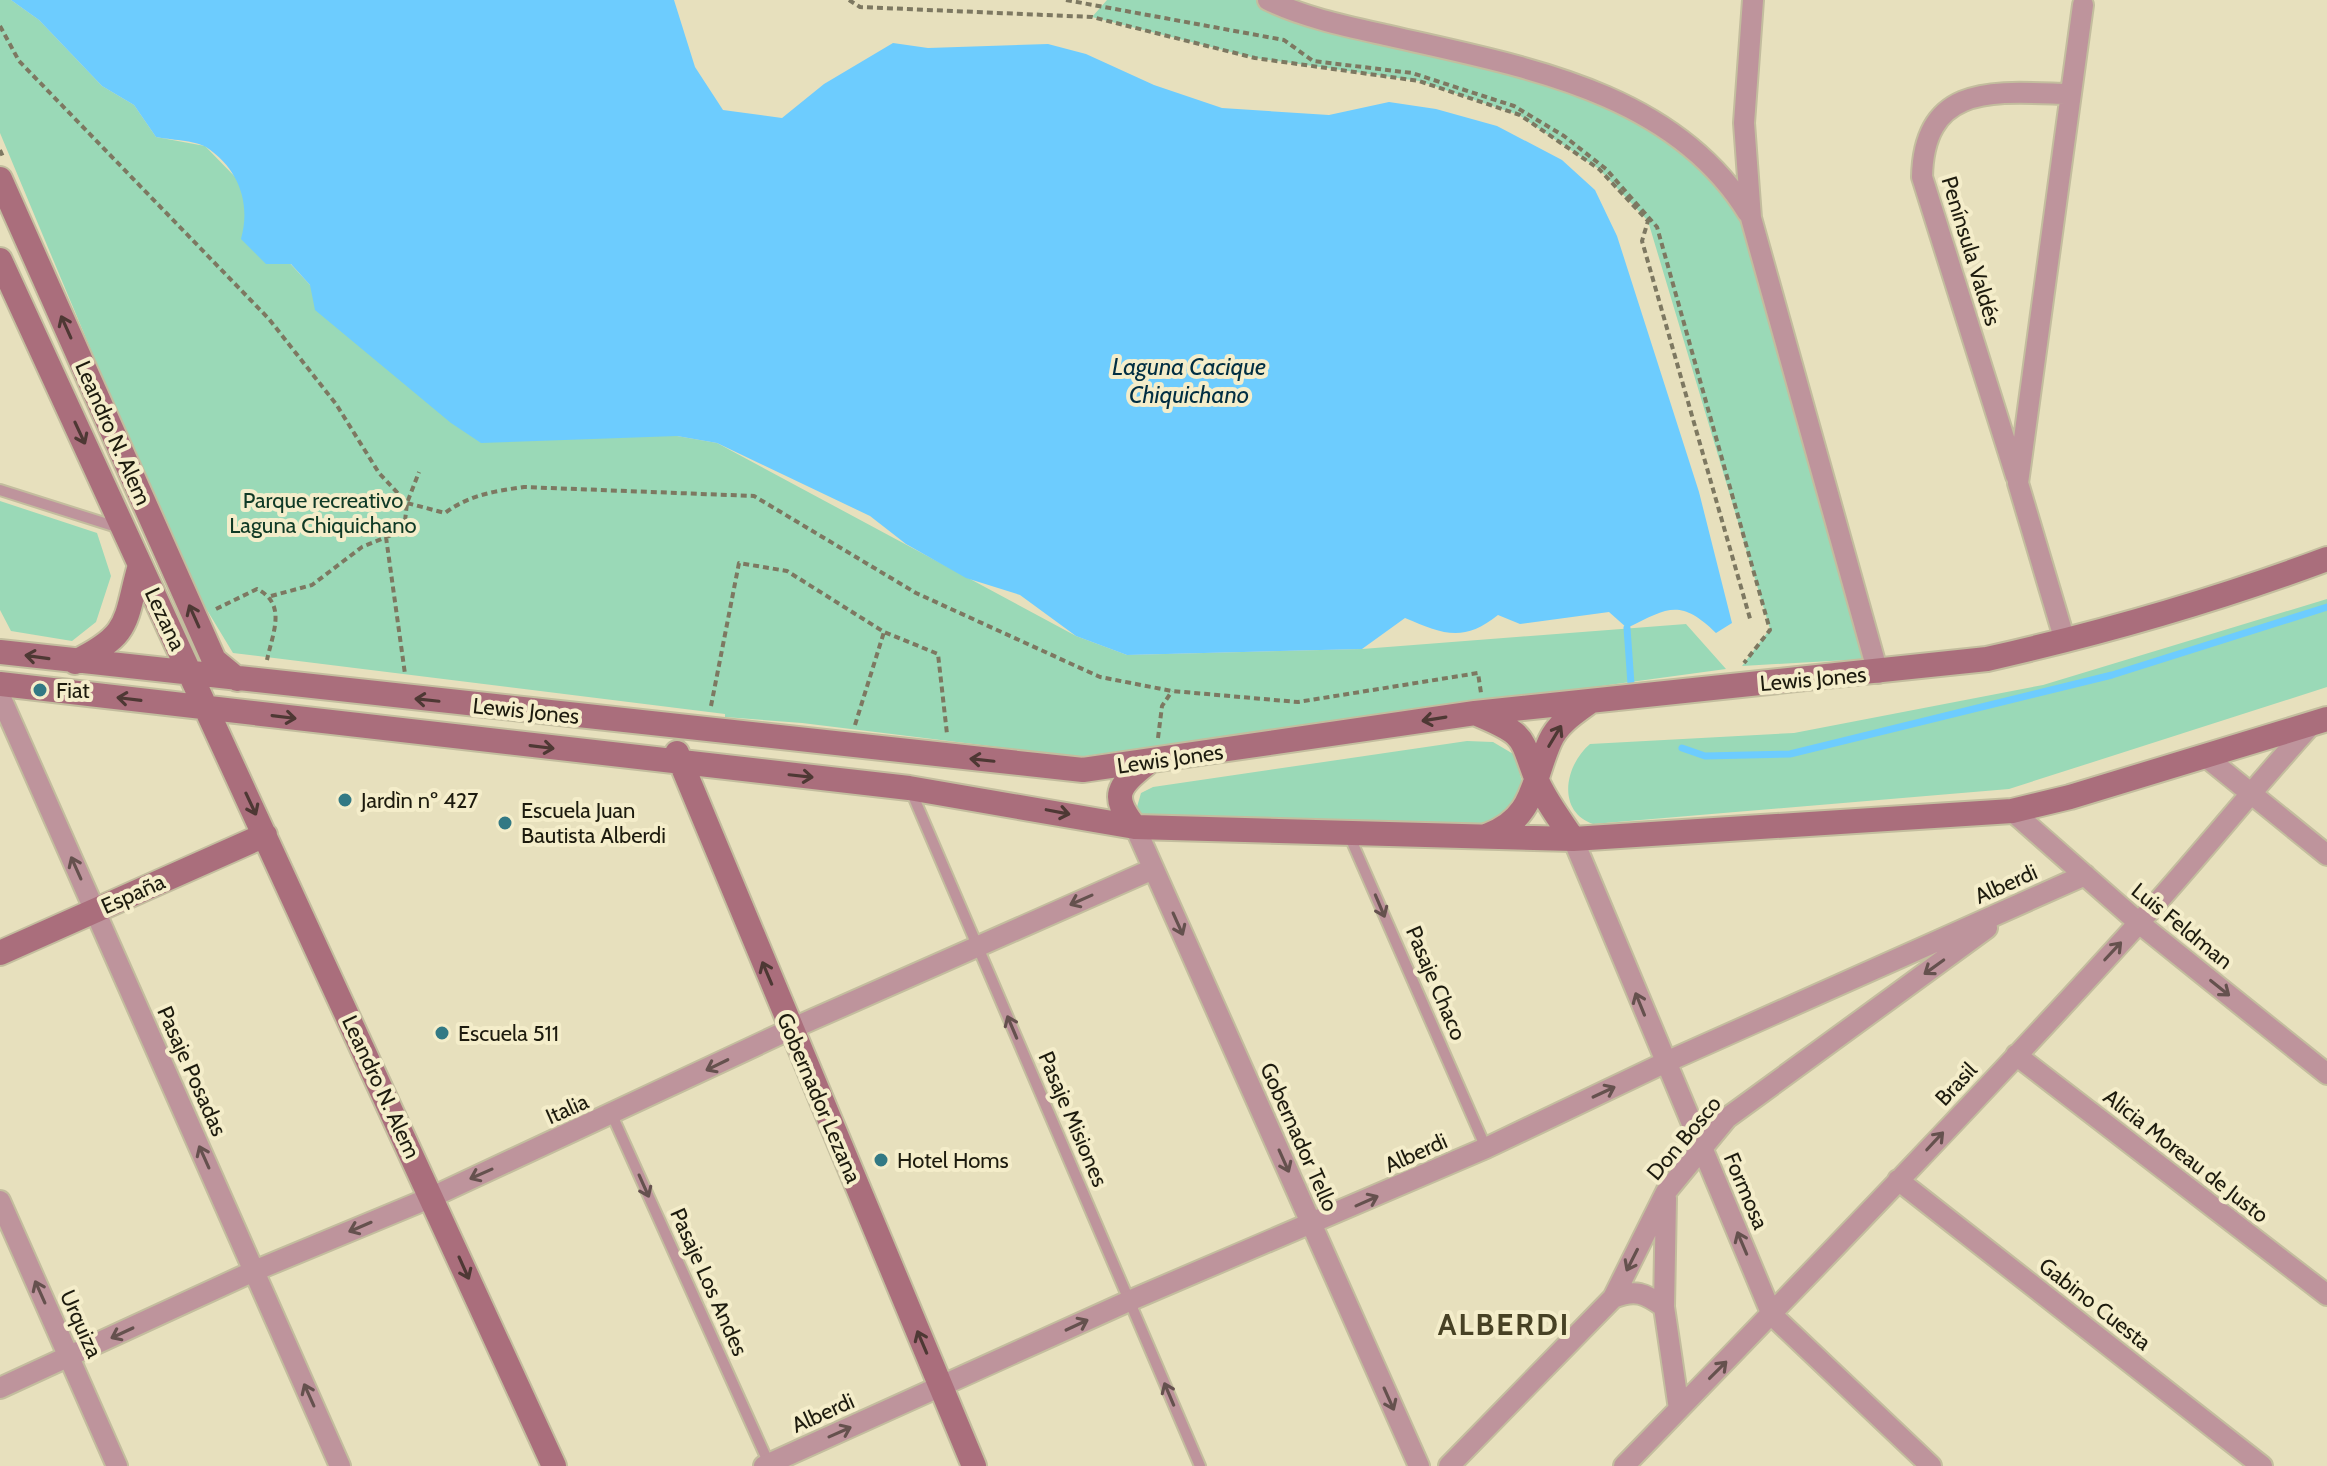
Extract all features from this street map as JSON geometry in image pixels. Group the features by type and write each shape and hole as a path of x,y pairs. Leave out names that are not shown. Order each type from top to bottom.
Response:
{"street":[{"path":"1268,0 1352,27 1565,79 1613,100 1660,124 1695,149 1729,181 1751,218"},
{"path":"1753,0 1744,123 1751,218 1878,673"},
{"name":"Península Valdés","path":"2018,483 2068,94 2083,5"},
{"name":"Península Valdés","path":"2065,641 1922,177 1922,156 1930,129 1951,106 1977,94 2068,94"},
{"name":"Leandro N. Alem","path":"3,172 214,660 245,670"},
{"name":"Leandro N. Alem","path":"0,260 124,530"},
{"name":"Lezana","path":"124,530 206,708"},
{"name":"Lewis Jones","path":"0,652 190,673 245,670 671,727 1083,770 1152,755 1479,706 1878,673 1987,659 2065,641 2278,577 2327,559"},
{"path":"73,662 108,645 121,632 140,565"},
{"name":"Lewis Jones","path":"0,684 909,788 1135,827 1480,839 1573,839 2012,811 2320,722"},
{"name":"Pasaje Posadas","path":"0,696 340,1466"},
{"path":"1480,839 1506,829 1522,811 1538,782 1551,738 1567,718 1595,698"},
{"path":"1479,706 1523,740 1538,782 1573,839"},
{"name":"Leandro N. Alem","path":"206,708 554,1466"},
{"name":"Brasil","path":"1624,1466 1772,1315 2016,1055 2139,923 2249,793 2320,722"},
{"name":"Gobernador Lezana","path":"671,727 680,763 974,1466"},
{"path":"1135,827 1122,811 1119,792 1126,780 1152,755"},
{"path":"2206,757 2327,855"},
{"name":"Luis Feldman","path":"2012,811 2139,923 2327,1074"},
{"name":"Gobernador Tello","path":"1135,827 1419,1466"},
{"name":"España","path":"0,953 265,835"},
{"name":"Formosa","path":"1573,839 1664,1063 1772,1315 1931,1466"},
{"name":"Italia","path":"0,1388 254,1271 432,1197 791,1029 1153,869"},
{"name":"Alberdi","path":"768,1465 1129,1301 1486,1148 1664,1063 2085,875"},
{"name":"Don Bosco","path":"1449,1466 1613,1298 1666,1192 1727,1118 2019,905"},
{"name":"Alicia Moreau de Justo","path":"2016,1055 2327,1295"},
{"name":"Gabino Cuesta","path":"1898,1180 2262,1466"},
{"path":"1666,1192 1664,1307 1679,1409"},
{"name":"Urquiza","path":"0,1201 117,1466"},
{"path":"1613,1298 1630,1291 1646,1293 1664,1307"}],"lane":[{"path":"0,490 124,530"},
{"name":"Pasaje Misiones","path":"909,788 1200,1466"},
{"name":"Pasaje Chaco","path":"1349,835 1486,1148"},
{"name":"Pasaje Los Andes","path":"612,1115 768,1465"}],"path":[{"path":"849,0 860,7 1092,17 1255,58 1419,81 1520,115 1599,169 1648,221 1642,241 1751,622"},
{"path":"1066,0 1284,40 1313,61 1412,73 1454,86 1514,106 1564,136 1606,169 1657,227 1770,630 1742,666"},
{"path":"0,26 19,61 269,319 336,404 379,473 407,503 445,513 458,503 488,492 524,487 754,496 916,593 1100,677 1172,691 1298,702 1478,673 1479,706"},
{"path":"0,150 3,172"},
{"path":"271,596 312,585 362,547 404,530 407,503 419,472"},
{"path":"386,537 406,679 390,677"},
{"path":"709,720 739,563 787,571 884,632 938,654 949,744"},
{"path":"204,615 257,589 271,596 277,610 267,662 245,670"},
{"path":"852,734 884,632"},
{"path":"1152,755 1162,706 1172,691"}],"green space":[{"name":"Parque recreativo Laguna Chiquichano","path":"0,0 11,0 39,20 102,86 134,105 156,137 205,146 241,183 247,217 310,285 677,436 717,443 1076,636 1127,655 1362,649 1686,624 1726,669 1078,757 802,723 725,717 725,714 233,653 184,572 0,133"},
{"path":"1107,0 1268,0 1511,64 1660,124 1751,218 1883,658 1742,666 1770,629 1648,221 1599,169 1519,115 1419,81 1255,58 1092,17"},
{"path":"0,501 97,533 111,576 96,622 72,641 11,631 0,610"},
{"path":"2327,599 2327,687 2009,789 1593,824 1581,818 1569,799 1570,775 1581,753 1590,744 1794,733 2043,685"},
{"path":"1467,741 1493,742 1515,755 1522,782 1517,807 1474,832 1142,818 1137,807 1141,793 1153,787"}],"water":[{"name":"Laguna Cacique Chiquichano","path":"11,0 674,0 695,67 723,110 782,118 824,84 893,43 928,48 1048,44 1086,54 1154,85 1222,108 1329,115 1389,102 1436,109 1497,126 1562,160 1595,190 1617,236 1699,492 1732,623 1716,633 1693,615 1673,610 1653,615 1627,628 1609,612 1520,624 1498,615 1474,630 1453,633 1405,618 1362,649 1127,655 1076,636 1020,595 966,578 906,544 870,516 717,443 677,436 481,443 451,423 315,310 310,285 291,264 266,264 241,239 244,213 240,188 217,156 201,145 156,137 134,105 102,86 39,20"}],"waterway":[{"path":"1682,748 1705,756 1790,754 2112,675 2327,607"},
{"path":"1627,628 1631,684"}],"place":[{"name":"Fiat","path":"40,690"},
{"name":"Jardìn nº 427","path":"345,800"},
{"name":"Escuela Juan Bautista Alberdi","path":"505,823"},
{"name":"Escuela 511","path":"442,1033"},
{"name":"Hotel Homs","path":"881,1160"}],"district":[{"name":"ALBERDI","path":"1504,1324"}]}
